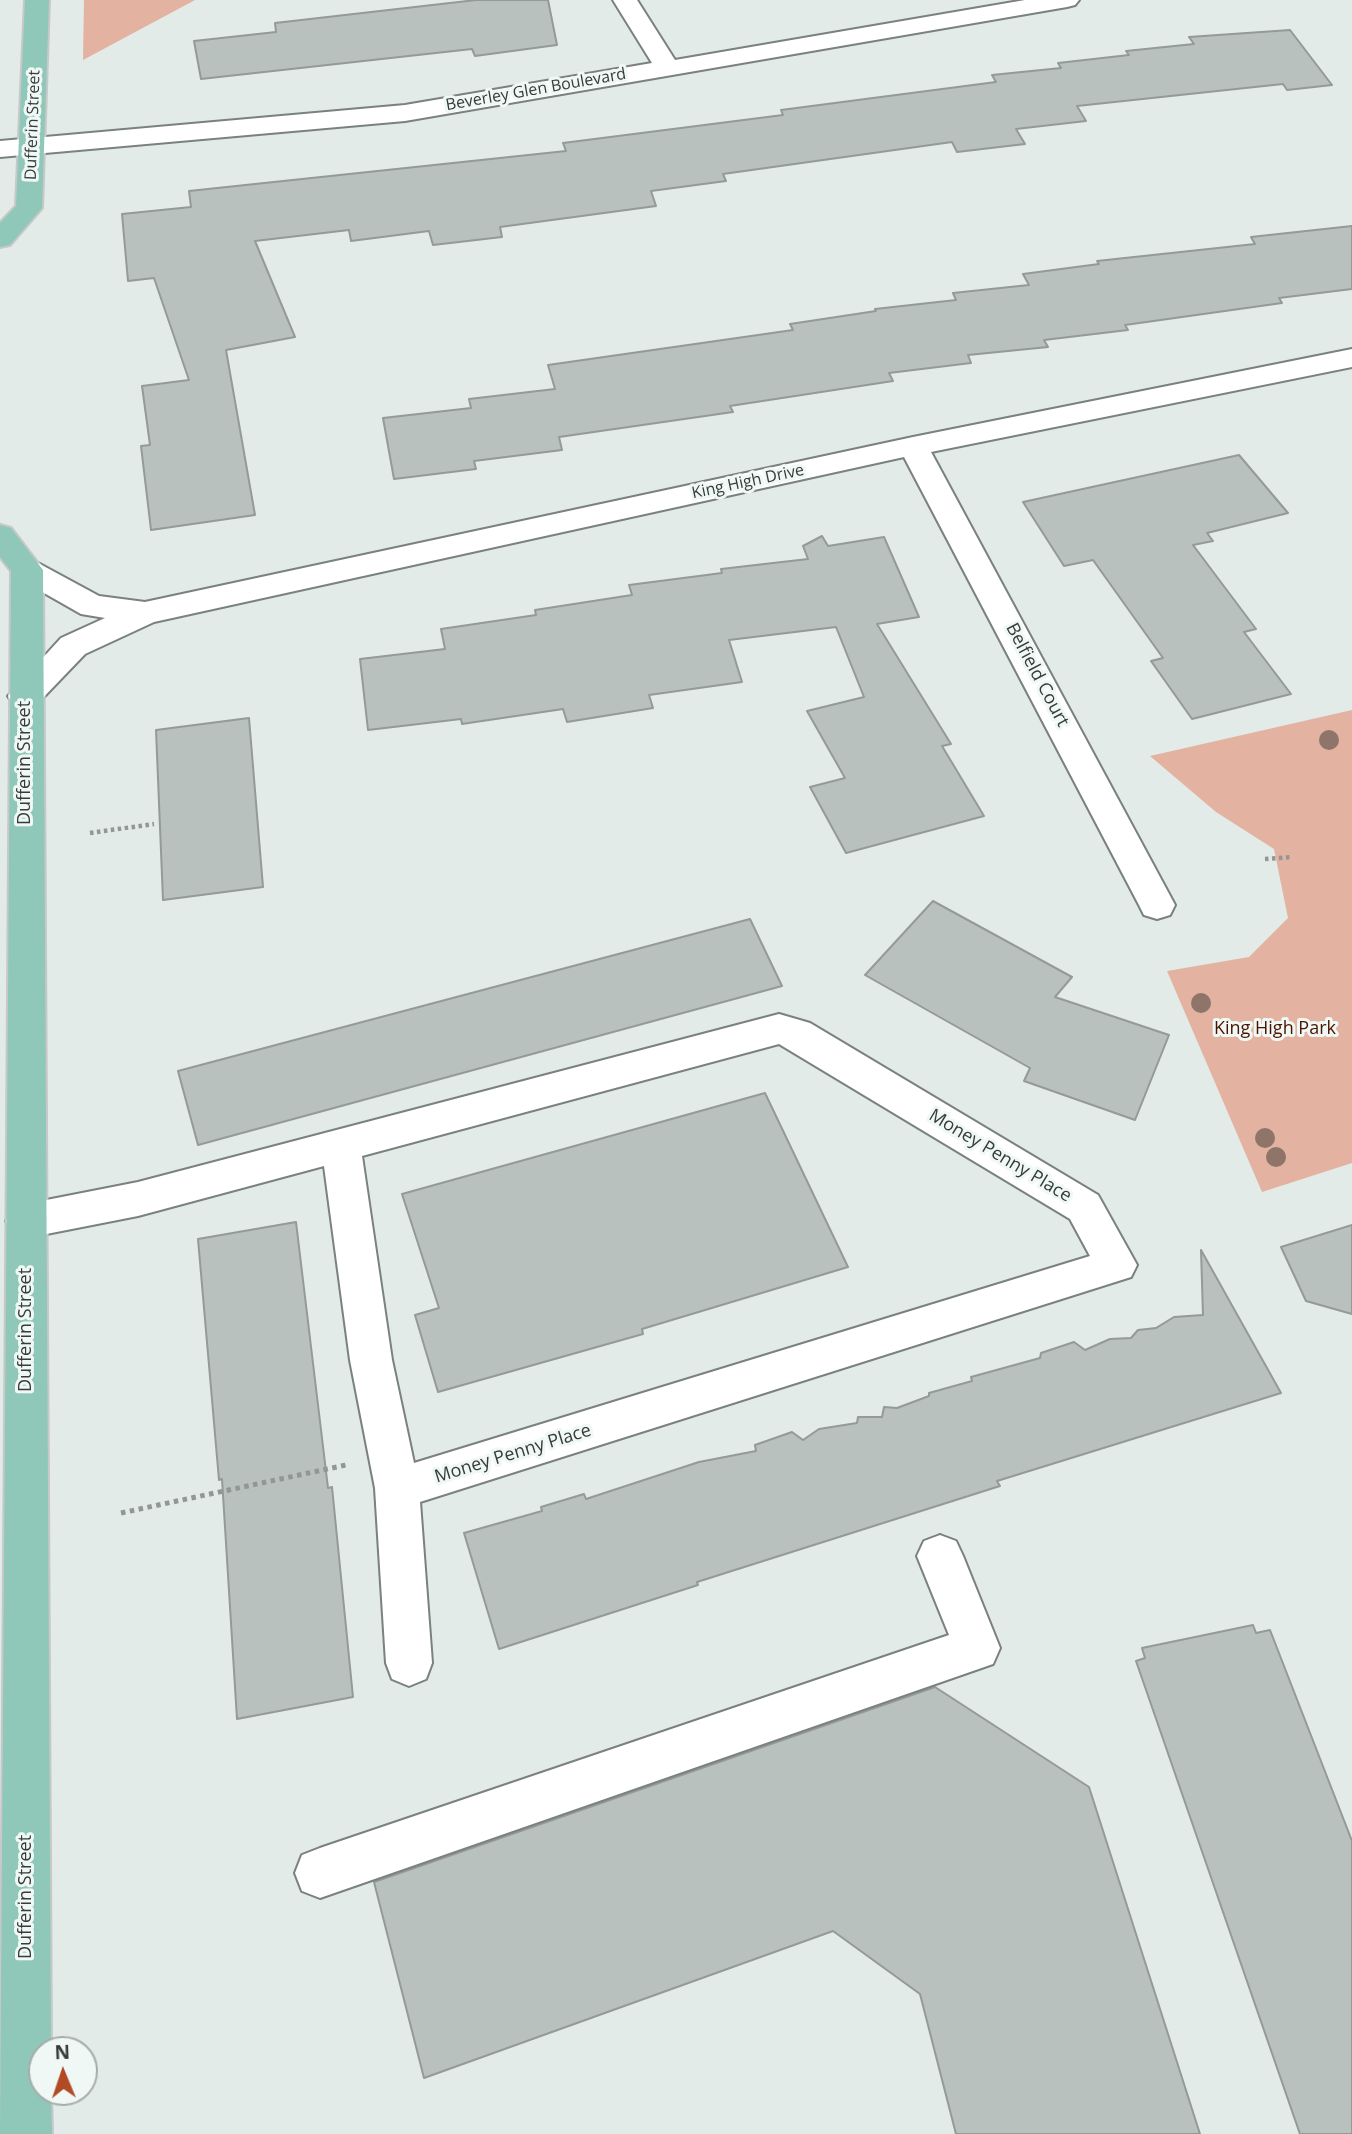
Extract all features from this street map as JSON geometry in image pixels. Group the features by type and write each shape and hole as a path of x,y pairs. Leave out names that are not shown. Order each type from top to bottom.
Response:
{"main road":[{"name":"Dufferin Street","path":"0,239 29,208 37,0"},
{"path":"0,535 27,570"},
{"name":"Dufferin Street","path":"26,2134 27,570"}],"street":[{"path":"625,0 667,67"},
{"name":"Beverley Glen Boulevard","path":"0,149 405,113 1067,0"},
{"name":"King High Drive","path":"25,696 73,646 145,613 913,446 1352,358"},
{"name":"Belfield Court","path":"913,446 1006,616 1157,905"},
{"name":"King High Drive","path":"27,570 92,606 145,613"},
{"name":"Money Penny Place","path":"26,1221 128,1201 779,1029 797,1034 1084,1207 1116,1265 448,1475 394,1471"},
{"path":"341,1144 372,1360 394,1471 409,1664"},
{"path":"320,1874 977,1648 940,1556"}],"path":[{"path":"90,833 154,824"},
{"path":"1265,859 1292,857"},
{"path":"121,1513 394,1471"}],"green space":[{"path":"84,0 195,0 83,60"},
{"name":"King High Park","path":"1352,710 1352,1163 1262,1192 1167,971 1249,957 1288,918 1274,849 1216,812 1150,756"}],"building":[{"path":"476,0 548,0 557,45 475,56 472,49 201,79 194,41 276,32 275,23"},
{"path":"1290,30 1332,85 1287,90 1283,84 1077,106 1086,121 1016,129 1025,144 957,152 952,142 723,174 726,181 651,191 656,206 500,227 502,237 433,245 429,231 351,241 349,230 255,241 295,337 226,350 255,515 151,530 141,446 150,445 142,386 189,380 154,278 128,281 122,214 191,207 189,191 566,151 563,143 783,115 781,110 996,82 992,75 1061,68 1058,63 1129,55 1126,51 1194,44 1189,37"},
{"path":"1352,226 1352,289 1279,298 1282,303 1125,325 1128,330 1044,340 1048,347 968,355 971,363 889,373 893,381 730,406 733,412 559,437 562,450 474,461 476,469 394,479 383,418 471,408 469,399 555,389 548,365 793,330 790,324 876,311 875,309 956,300 953,293 1029,285 1023,274 1099,264 1097,261 1255,244 1251,237"},
{"path":"1239,455 1288,513 1207,533 1213,541 1193,545 1256,629 1244,632 1291,694 1192,719 1151,661 1163,658 1093,560 1064,566 1023,502"},
{"path":"822,536 828,546 884,537 919,617 877,624 951,744 942,746 984,816 846,853 810,787 845,778 807,711 864,697 836,627 729,640 742,682 649,695 653,708 567,722 563,709 462,724 461,719 368,730 360,659 445,649 441,629 536,615 535,610 632,595 629,585 722,573 721,569 808,559 803,546"},
{"path":"249,718 263,887 163,900 156,730"},
{"path":"933,901 1072,977 1055,997 1169,1035 1135,1120 1024,1081 1030,1068 865,975"},
{"path":"750,919 782,986 198,1145 178,1071"},
{"path":"765,1093 848,1267 642,1329 643,1334 438,1392 415,1315 439,1308 402,1194"},
{"path":"296,1222 328,1488 332,1487 353,1697 237,1719 222,1479 219,1480 198,1239"},
{"path":"1352,1225 1352,1314 1306,1301 1281,1247"},
{"path":"1201,1250 1281,1393 997,1481 1000,1486 697,1582 698,1585 499,1649 464,1533 542,1511 541,1507 584,1494 586,1499 699,1462 756,1451 755,1445 792,1432 803,1440 819,1429 857,1423 858,1417 882,1417 884,1407 897,1408 929,1396 929,1393 972,1381 971,1377 1040,1358 1041,1353 1074,1342 1085,1350 1110,1339 1131,1338 1138,1330 1156,1328 1174,1317 1203,1315"},
{"path":"1253,1625 1256,1633 1270,1630 1352,1841 1352,2134 1300,2134 1136,1661 1145,1658 1142,1648"},
{"path":"935,1687 1089,1787 1200,2134 956,2134 920,1994 833,1931 424,2078 374,1882"}]}
